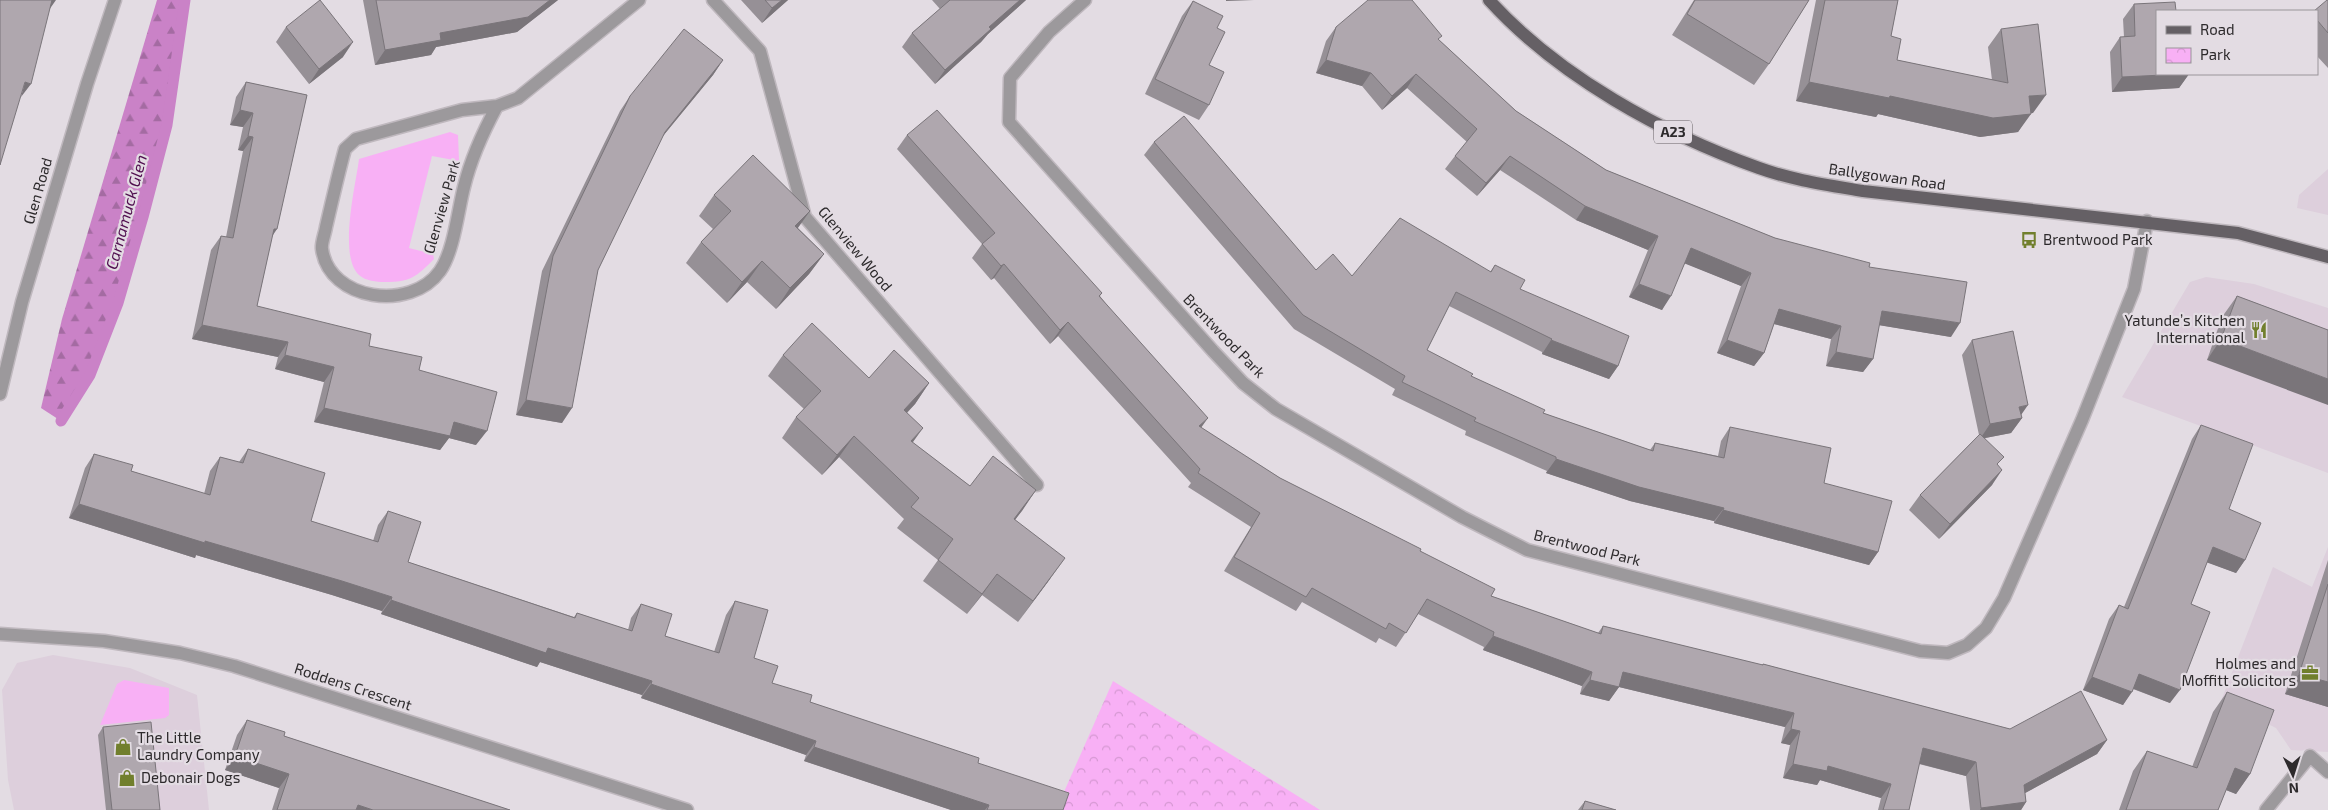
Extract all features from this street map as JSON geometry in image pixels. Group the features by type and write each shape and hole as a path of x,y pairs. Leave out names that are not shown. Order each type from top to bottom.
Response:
{"main road":[{"name":"Ballygowan Road","path":"1489,0 1551,56 1601,92 1670,131 1760,169 1810,182 1863,191 1978,205 2147,221 2238,233 2328,257"}],"street":[{"name":"Glen Road","path":"0,394 22,302 87,84 115,0"},
{"name":"Glenview Park","path":"497,106 480,136 464,186 454,234 440,270 418,290 392,298 365,293 342,283 329,269 322,248 345,149 356,139 372,134 462,110 497,106 518,98 639,0"},
{"name":"Glenview Wood","path":"713,0 760,50 805,217 1037,485"},
{"name":"Brentwood Park","path":"1085,0 1049,32 1010,78 1008,122 1213,351 1243,383 1276,409 1462,517 1527,550 1920,652 1948,653 1967,645 1986,628 2004,598 2082,420 2134,288 2147,221"},
{"name":"Roddens Crescent","path":"0,634 104,641 180,652 687,810"},
{"path":"2266,810 2310,756 2328,772"}],"shaded area":[{"path":"2328,169 2328,215 2297,208 2299,195"},
{"path":"2206,277 2254,284 2328,308 2328,473 2122,397 2190,282"},
{"path":"2328,547 2328,752 2291,750 2276,728 2221,701 2273,567 2312,587"},
{"path":"53,655 130,668 197,695 209,810 14,810 8,780 2,690 17,663"}],"green space":[{"path":"157,0 185,0 168,119 143,217 93,368 61,421 41,408 62,319"},
{"path":"450,132 458,135 459,161 432,156 409,248 433,254 434,259 417,274 401,281 382,282 365,279 359,275 353,266 349,237 359,159"},
{"path":"124,680 169,688 169,715 165,718 100,725 117,684"},
{"path":"1113,681 1320,810 1056,810"}],"building":[{"path":"0,0 52,0 31,84 25,82 0,165"},
{"path":"320,0 353,42 319,69 286,27"},
{"path":"376,0 550,0 528,17 440,33 441,40 385,50"},
{"path":"765,0 782,0 772,8"},
{"path":"950,0 1020,0 945,70 912,33"},
{"path":"1368,0 1412,0 1442,36 1438,39 1516,111 1606,170 1775,238 1870,263 1869,267 1967,282 1960,323 1882,311 1873,359 1836,352 1841,326 1779,309 1764,353 1727,340 1751,273 1691,248 1671,296 1639,284 1658,236 1585,206 1510,156 1486,183 1455,156 1477,129 1416,74 1392,96 1371,73 1326,60 1336,27"},
{"path":"1695,0 1809,0 1769,64 1687,14"},
{"path":"1825,0 1898,0 1891,36 1901,39 1897,60 2008,83 2001,29 2038,24 2046,95 2029,96 2031,114 1993,118 1890,96 1889,98 1809,82"},
{"path":"2328,0 2328,33 2318,21 2318,10 2315,10"},
{"path":"1193,1 1223,16 1217,28 1225,32 1209,65 1224,72 1209,105 1155,79"},
{"path":"2175,2 2176,10 2156,10 2156,75 2163,75 2122,77 2120,37 2135,36 2134,4"},
{"path":"684,29 723,60 665,132 598,270 572,408 526,400 553,256 630,96"},
{"path":"246,82 307,95 277,229 274,229 257,306 371,334 369,346 422,357 419,370 497,392 487,431 454,422 450,436 324,408 334,367 285,355 288,342 202,325 221,236 233,238 253,137 248,136 253,113 240,110"},
{"path":"937,110 1102,293 1099,296 1208,418 1199,426 1280,478 1421,549 1420,551 1495,589 1491,596 1601,634 1603,626 1763,664 2010,729 2081,691 2107,740 2024,785 2026,802 1981,808 1976,762 1923,748 1909,810 1883,810 1891,784 1828,766 1827,771 1793,764 1800,731 1791,729 1794,713 1623,672 1619,687 1590,680 1592,672 1493,636 1494,632 1427,599 1406,633 1389,623 1386,629 1312,588 1306,597 1234,557 1260,513 1198,473 1200,469 1068,322 1060,330 1004,264 1001,266 982,244 995,233 907,135"},
{"path":"1184,116 1316,270 1333,254 1352,276 1400,218 1491,272 1495,265 1525,280 1520,289 1629,336 1618,366 1551,340 1456,292 1427,350 1473,374 1471,376 1545,410 1543,413 1653,451 1655,443 1724,458 1730,427 1831,448 1824,483 1892,501 1878,552 1723,510 1724,508 1639,487 1556,459 1556,457 1474,421 1476,418 1402,382 1405,376 1303,315 1154,142"},
{"path":"753,155 810,211 795,226 824,254 790,288 762,261 742,282 701,242 731,211 714,195"},
{"path":"2237,296 2328,330 2328,379 2221,339"},
{"path":"812,323 869,378 894,350 929,383 904,410 923,428 911,441 970,486 993,456 1036,490 1014,519 1065,558 1033,601 997,574 982,594 938,560 953,539 911,507 919,498 854,436 837,455 796,417 821,391 783,355"},
{"path":"2013,331 2028,405 2019,407 2022,418 1990,424 1972,340"},
{"path":"2201,425 2253,444 2229,509 2261,523 2245,560 2213,547 2191,604 2210,612 2180,690 2139,674 2132,692 2092,677 2119,605 2128,609"},
{"path":"1980,434 2004,457 1997,464 2002,470 1950,524 1920,495"},
{"path":"248,449 325,473 311,521 378,542 388,511 421,522 408,562 575,618 577,613 632,631 641,604 672,614 665,636 719,653 735,601 768,610 754,658 778,666 772,683 812,695 810,702 979,758 978,763 1069,793 1063,810 987,810 989,805 814,747 816,741 651,684 652,681 548,648 546,653 391,600 392,597 342,581 205,541 205,543 79,504 94,454 133,465 131,471 210,495 220,457 243,463"},
{"path":"2328,584 2328,682 2299,674"},
{"path":"2227,692 2274,710 2250,774 2235,768 2218,810 2126,810 2147,751 2197,768"},
{"path":"247,720 285,732 284,736 510,810 373,810 358,805 356,810 277,810 289,774 235,756"},
{"path":"151,722 160,810 112,810 103,727"},
{"path":"1585,801 1616,810 1582,810"}],"waterway":[{"name":"Carnamuck Glen","path":"61,421 90,375 118,303 167,125 185,0"}],"place":[{"name":"Brentwood Park","path":"2029,240"},
{"name":"Yatunde’s Kitchen International","path":"2259,330"},
{"name":"Holmes and Moffitt Solicitors","path":"2310,673"},
{"name":"The Little Laundry Company","path":"123,747"},
{"name":"Debonair Dogs","path":"127,778"}]}
